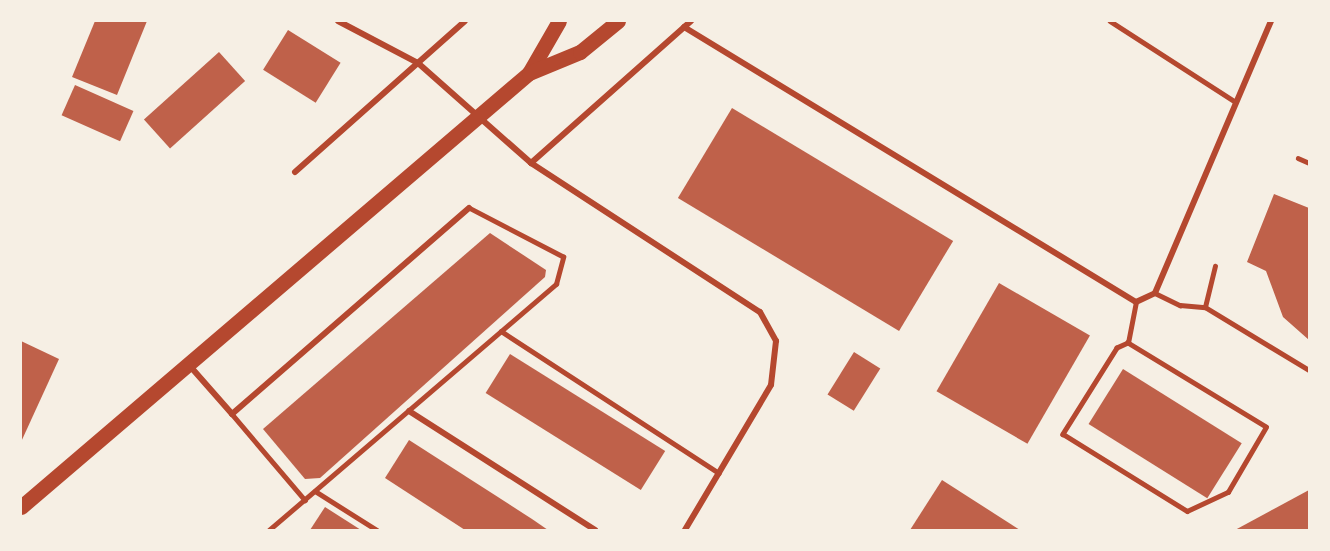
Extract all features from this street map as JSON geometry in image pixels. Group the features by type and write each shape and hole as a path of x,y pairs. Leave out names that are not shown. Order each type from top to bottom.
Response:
{"main road":[{"path":"529,73 559,21"},
{"path":"21,507 529,73 580,52 618,21"}],"street":[{"path":"338,21 418,63 531,163 760,312 776,341 771,385 685,530"},
{"path":"295,172 465,21"},
{"path":"531,163 691,21"},
{"path":"684,27 1136,302 1155,293 1234,101 1271,21"},
{"path":"189,365 232,414 469,207"},
{"path":"409,411 595,530"}],"lane":[{"path":"1110,21 1234,101"},
{"path":"1298,158 1309,163"},
{"path":"269,530 556,284 563,257 469,207"},
{"path":"1205,307 1215,266"},
{"path":"1155,293 1180,305 1205,307 1309,370"},
{"path":"1128,343 1136,302"},
{"path":"501,331 719,473"},
{"path":"1128,343 1266,427 1228,492 1187,512 1063,434 1117,348 1128,343"},
{"path":"232,414 305,500"},
{"path":"315,491 376,530"}],"building":[{"path":"95,21 147,21 117,95 72,77"},
{"path":"288,30 341,63 316,103 263,70"},
{"path":"219,52 245,81 170,149 144,120"},
{"path":"75,85 133,111 120,141 62,115"},
{"path":"732,108 953,241 899,331 678,198"},
{"path":"1274,194 1309,208 1309,340 1283,317 1266,271 1247,262"},
{"path":"490,233 546,270 545,277 320,478 305,479 263,429"},
{"path":"999,283 1090,335 1027,444 936,391"},
{"path":"21,341 59,359 21,442"},
{"path":"854,352 880,368 854,411 828,394"},
{"path":"510,354 665,451 641,490 486,393"},
{"path":"1123,369 1242,443 1207,498 1089,424"},
{"path":"409,440 548,530 465,530 385,478"},
{"path":"942,480 1020,530 910,530"},
{"path":"1309,490 1309,530 1235,530"},
{"path":"325,507 361,530 310,530"}]}
